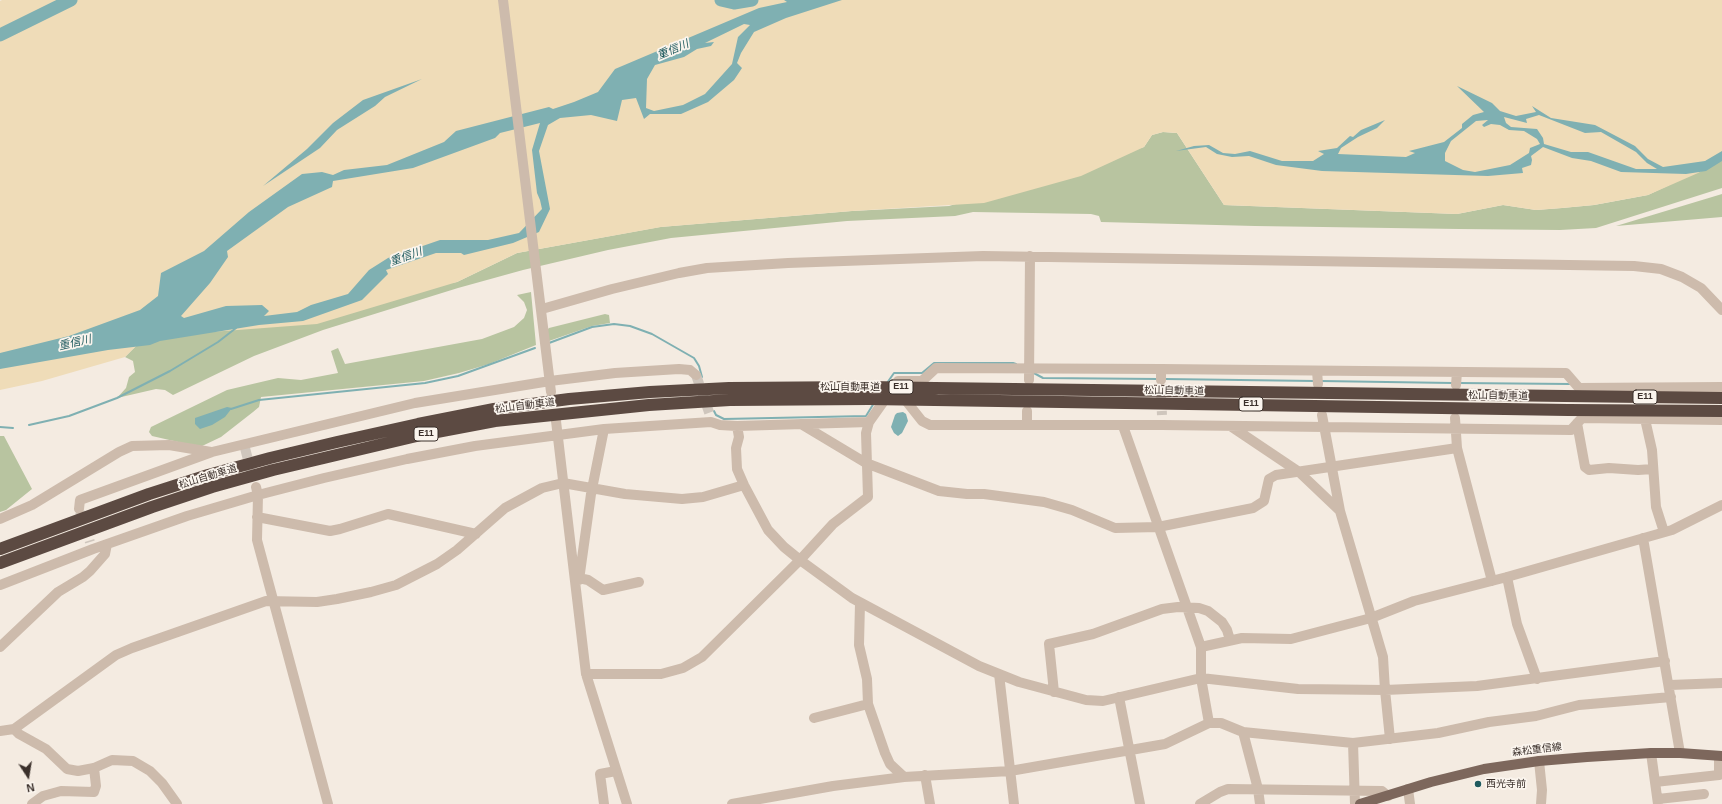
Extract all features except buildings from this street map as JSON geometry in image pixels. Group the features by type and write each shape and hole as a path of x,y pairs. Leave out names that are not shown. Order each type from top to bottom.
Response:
{"highway":[{"name":"松山自動車道","path":"0,549 149,494 270,458 418,424 494,409 569,399 650,392 729,388 869,393 1568,410 1722,411"},
{"name":"松山自動車道","path":"0,563 152,507 212,487 273,470 420,435 495,421 649,405 869,393"},
{"name":"松山自動車道","path":"935,394 1567,396 1722,398"}],"main road":[{"name":"森松重信線","path":"1360,804 1408,789 1484,769 1539,761 1587,757 1680,753 1720,756"}],"street":[{"path":"503,0 552,392"},
{"path":"542,309 612,289 707,268 890,259 1030,256 1634,266 1661,270 1682,277 1701,288 1722,310"},
{"path":"1029,380 1030,256"},
{"path":"586,674 661,674 683,668 702,657 800,560 833,524 868,497 866,433 869,422 898,381 922,381 936,368 1566,373 1578,388 1722,387"},
{"path":"79,509 80,500 212,452 245,446 415,403 550,381 615,373 679,369 690,370 696,375"},
{"path":"1161,369 1161,380"},
{"path":"1317,371 1318,384"},
{"path":"1456,385 1457,372"},
{"path":"891,391 905,397 922,421 930,425 1123,426 1162,420 1232,427 1571,430 1582,418 1722,420"},
{"path":"1027,411 1027,425"},
{"path":"1322,415 1340,511 1383,657 1384,690 1390,739"},
{"path":"0,585 92,545 107,544 257,491 475,446 557,434 711,418 720,425 737,426 869,422"},
{"path":"1455,418 1457,448 1492,580"},
{"path":"1645,419 1652,450 1656,506 1664,532"},
{"path":"556,421 586,674 627,804"},
{"path":"1577,423 1585,467 1588,470 1609,468 1638,470 1653,469"},
{"path":"801,424 866,463 939,491 984,494 1044,502 1072,510 1114,528 1158,527 1253,508 1264,501 1269,479 1276,475 1457,448"},
{"path":"737,426 739,436 736,448 737,469 744,485 768,530 800,560 860,603 979,666 1019,682 1054,692 1086,700 1103,701 1201,678 1298,689 1384,690 1477,686 1665,661"},
{"path":"1123,426 1201,647 1201,678 1209,723"},
{"path":"1232,427 1299,472 1340,511"},
{"path":"576,592 592,487 604,429"},
{"path":"0,519 32,505 119,452 132,446 169,445 212,452"},
{"path":"0,731 14,729 116,655 266,601 317,602 371,592 396,585 437,564 457,550 505,508 542,488 563,483 625,494 682,499 703,497 744,485"},
{"path":"257,491 257,540 328,804"},
{"path":"1201,647 1242,638 1292,639 1371,618 1414,601 1507,577 1686,525 1722,505"},
{"path":"257,517 330,531 388,514 476,534"},
{"path":"1644,538 1670,685 1680,753"},
{"path":"0,646 58,592 90,571 105,554 107,544"},
{"path":"1507,577 1517,624 1537,679"},
{"path":"579,578 588,580 604,590 639,582"},
{"path":"860,603 859,645 867,679 868,704 884,753 890,764 904,776"},
{"path":"1054,692 1049,644 1093,634 1162,609 1178,607 1199,608 1214,614 1227,630 1230,640"},
{"path":"999,674 1014,804"},
{"path":"1670,685 1722,684"},
{"path":"1119,697 1131,750 1140,804"},
{"path":"732,804 833,786 904,776 1010,771 1165,744 1209,723 1221,723 1243,732 1354,743 1438,733 1489,722 1536,716 1579,706 1671,697"},
{"path":"814,718 868,704"},
{"path":"14,729 19,734 46,749 67,769 78,771 94,768 112,760 133,761 150,771 162,783 177,804"},
{"path":"1243,732 1258,789 1260,804"},
{"path":"1354,743 1355,804"},
{"path":"1651,754 1658,801 1704,794"},
{"path":"1655,782 1719,775 1720,756"},
{"path":"1539,761 1542,790 1541,804"},
{"path":"32,804 43,796 61,791 94,792 96,786 94,768"},
{"path":"604,804 600,774 616,771"},
{"path":"925,775 930,804"},
{"path":"1200,804 1228,789 1382,791 1388,796"},
{"path":"1408,789 1410,804"}],"green space":[{"path":"1163,132 1177,133 1224,205 1457,214 1503,205 1536,210 1562,208 1594,205 1648,195 1722,160 1722,188 1596,228 1560,230 1255,226 1101,222 1099,216 1091,214 973,212 955,216 847,221 671,238 608,250 523,270 458,288 323,330 254,356 173,395 165,390 156,389 117,398 126,388 129,377 135,372 133,361 125,357 145,337 457,282 517,253 660,227 852,211 949,206 1144,147 1152,135"},
{"path":"1722,194 1722,217 1616,226"},
{"path":"531,292 536,345 489,364 424,381 261,397 259,407 253,412 221,437 200,447 152,436 149,432 151,427 227,390 278,378 301,380 338,373 331,351 338,348 345,364 482,339 514,327 524,318 527,310 524,302 517,295"},
{"path":"605,314 609,315 610,323 592,326 549,341 547,330 549,328"},
{"path":"0,436 4,436 32,489 6,510 0,512"}],"sand":[{"path":"1722,0 1722,160 1698,173 1648,195 1594,205 1562,208 1536,210 1503,205 1457,214 1224,205 1177,133 1163,132 1152,135 1144,147 1081,176 984,203 852,211 661,227 517,253 457,282 317,324 145,337 125,357 42,381 0,390 0,1"}],"water":[{"name":"重信川","path":"784,0 842,0 786,18 754,32 741,53 737,63 742,68 734,80 708,102 681,114 650,114 644,119 636,98 622,100 617,121 591,115 560,118 548,125 539,151 550,209 539,232 513,243 464,255 461,253 436,253 386,270 388,274 362,300 303,321 259,325 160,341 150,345 108,350 0,369 0,353 69,336 140,310 158,296 161,273 204,251 249,212 302,174 322,172 333,175 344,170 387,165 444,142 456,131 549,107 553,109 574,102 598,92 615,69 759,8 787,2","holes":["744,24 750,25 738,37 732,64 705,94 683,105 654,111 646,108 647,79 655,65 684,57 697,49 711,46 714,42 705,43","540,123 532,150 537,193 542,209 519,233 488,240 440,240 388,258 369,270 348,294 311,305 297,312 264,316 269,311 262,305 226,306 184,318 181,316 210,283 228,257 227,251 288,207 332,187 333,181 413,168 495,138 500,133"]},
{"path":"422,79 385,97 375,106 337,130 320,148 263,186 307,149 333,123 363,100"},
{"path":"1457,86 1492,103 1500,111 1516,116 1536,112 1532,106 1551,118 1595,125 1635,146 1648,159 1663,167 1705,161 1722,151 1722,161 1706,171 1686,174 1621,172 1591,161 1572,158 1543,147 1531,156 1531,165 1522,168 1523,173 1488,176 1322,171 1276,165 1249,156 1232,157 1217,154 1206,147 1176,151 1194,146 1209,145 1223,153 1235,154 1250,151 1282,161 1313,161 1324,154 1318,151 1337,148 1350,136 1353,137 1361,130 1385,120 1377,128 1358,137 1341,148 1338,154 1406,157 1415,153 1409,151 1444,142 1462,128 1462,124 1473,115 1484,112","holes":["1539,115 1585,133 1601,132 1636,152 1647,163 1657,169 1636,169 1588,152 1571,152 1544,144 1543,138 1537,129 1511,127 1506,123 1504,117 1527,123 1526,119","1488,120 1482,125 1484,127 1491,124 1500,125 1509,130 1524,131 1537,139 1540,144 1530,148 1529,153 1510,165 1475,172 1463,170 1445,161 1445,153 1451,141 1476,121"]},
{"path":"227,407 232,408 225,417 212,425 200,429 195,424 195,418"},
{"path":"903,412 906,414 908,421 902,433 898,436 894,433 891,427 895,415"}],"waterway":[{"path":"0,35 71,0"},
{"path":"721,0 734,3 752,0"},
{"path":"549,343 592,327 614,324 630,326 652,334 694,358 699,366 702,377"},
{"path":"29,425 69,416 117,398 170,371 218,342 236,328"},
{"path":"231,409 259,400 425,383 458,376 535,348"},
{"path":"887,383 894,373 922,373 934,363 1016,364"},
{"path":"1032,372 1043,378 1158,379"},
{"path":"1165,379 1314,381"},
{"path":"1321,381 1452,383"},
{"path":"1459,383 1570,384"},
{"path":"714,411 716,415 724,419 866,416 874,403"},
{"path":"0,427 13,428"}],"tunnel":[{"path":"696,375 710,415"},
{"path":"1161,396 1162,415"},
{"path":"245,448 251,471"},
{"path":"80,512 90,542"}],"place":[{"name":"西光寺前","path":"1478,784"}]}
